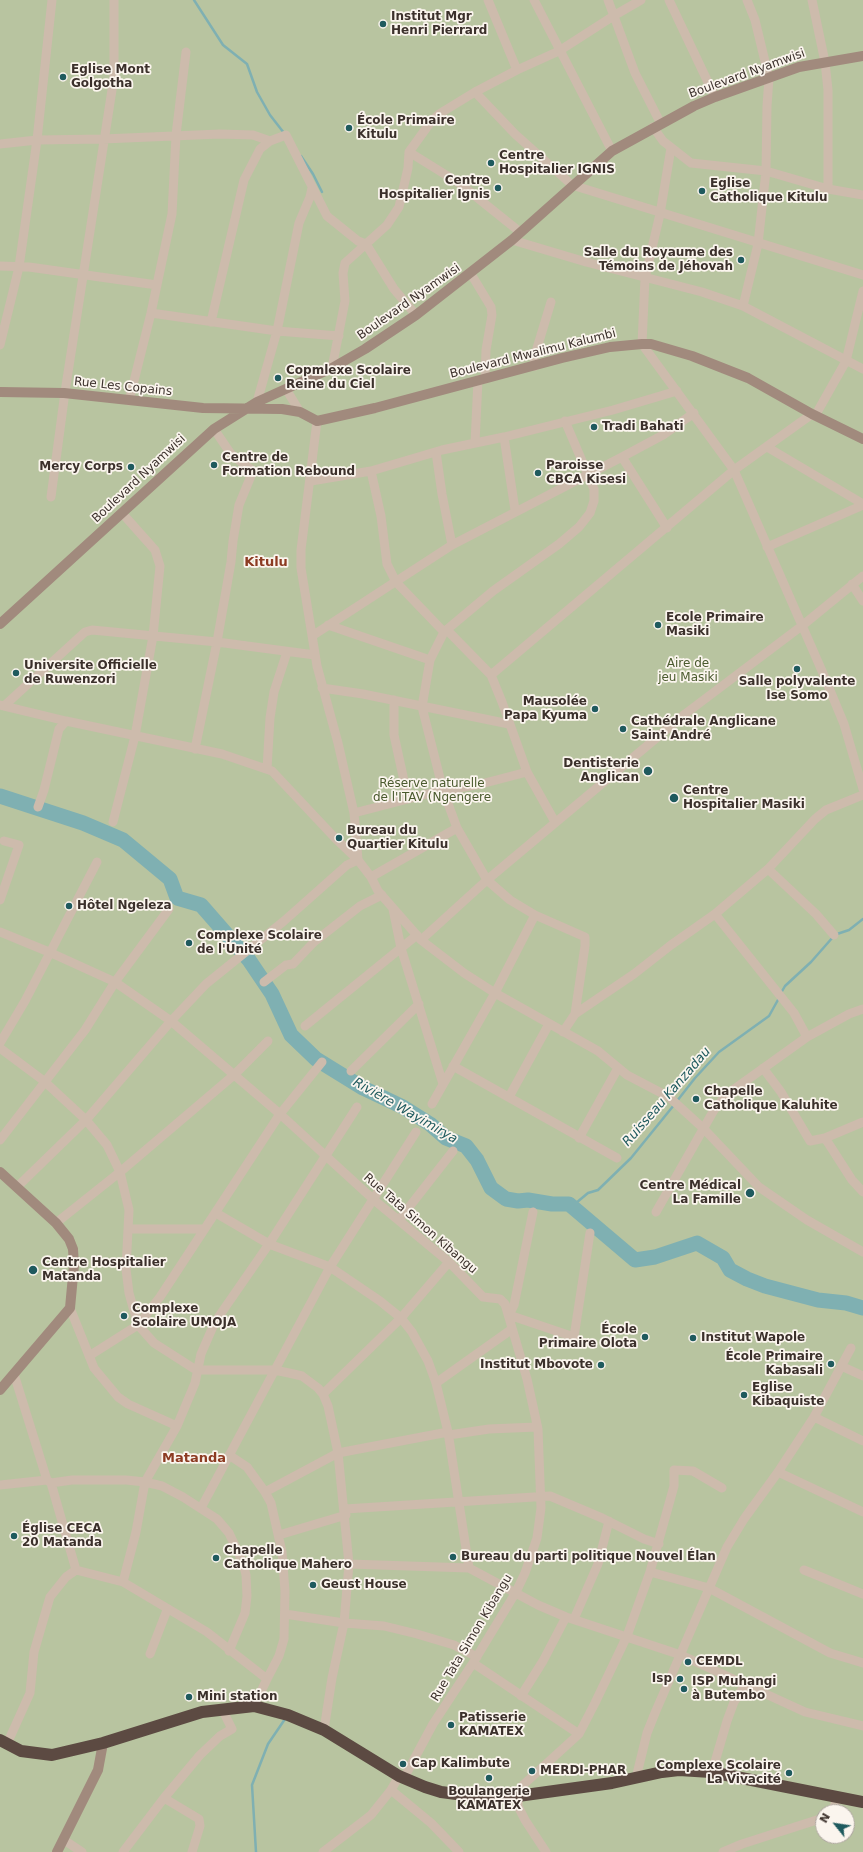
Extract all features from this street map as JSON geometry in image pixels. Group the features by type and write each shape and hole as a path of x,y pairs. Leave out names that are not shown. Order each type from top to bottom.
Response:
{"highway":[{"path":"3,1742 21,1751 52,1755 103,1743 202,1712 254,1706 288,1715 324,1730 402,1777 441,1792 472,1796 518,1796 612,1783 678,1770 712,1772 863,1802"}],"street":[{"path":"0,346 18,267 37,140 52,0"},
{"path":"51,497 64,393 114,77 114,0"},
{"path":"488,0 517,70"},
{"path":"534,0 612,151"},
{"path":"608,0 663,141 671,148 691,163 766,171 828,189 863,194"},
{"path":"332,368 340,336 345,301 343,273 345,263 387,225 399,207 408,168 409,152 430,123 439,114 475,92 517,70 559,51 641,0"},
{"path":"669,0 715,97"},
{"path":"743,306 758,244 766,171 766,106 769,78 754,20 747,0"},
{"path":"812,0 825,62 828,90 828,189"},
{"path":"129,401 151,313 172,214 176,135 186,52"},
{"name":"Boulevard Nyamwisi","path":"1,621 214,429 242,410 257,402 332,368 365,349 416,315 471,274 612,151 694,106 715,97 799,67 863,56"},
{"path":"475,92 515,134 572,185 660,214 863,275"},
{"path":"0,144 37,140 103,140 176,135 253,134 270,141"},
{"path":"211,322 244,180 260,149 270,141 286,135 327,216 358,241 366,244 394,289 416,315"},
{"path":"671,148 660,214 645,278 642,344 694,413 734,470 803,625 844,724 863,789"},
{"path":"409,152 459,182 516,236 645,278 702,292 743,306 863,369"},
{"path":"257,402 277,331 299,224 312,188"},
{"path":"0,266 157,285"},
{"path":"471,274 491,307 492,315 474,443"},
{"path":"491,675 576,601 667,528 734,470 814,415 846,361 863,291"},
{"path":"535,366 534,358 550,302"},
{"path":"151,313 277,331 340,336"},
{"name":"Boulevard Mwalimu Kalumbi","path":"317,421 340,417 610,347 651,344 692,356 741,376 863,439"},
{"path":"286,388 300,412"},
{"path":"311,481 371,472 436,452 613,410 677,391"},
{"name":"Rue Les Copains","path":"0,392 64,393 129,401 242,410"},
{"path":"242,410 282,409 300,412 317,421 311,481 301,550 301,568 315,655 322,688 338,743 354,814 358,860"},
{"path":"312,636 396,582 416,566 516,510 663,435 694,413"},
{"path":"563,1032 574,1014 586,940 581,934 535,915 505,896 487,880 457,828 443,790 422,707 430,660 446,631 468,610 544,555 579,527 590,513 594,501 594,489 589,474 565,421"},
{"path":"195,749 232,562 233,541 239,505 253,471 231,454 214,429"},
{"path":"504,437 516,510"},
{"path":"767,447 863,504"},
{"path":"436,452 452,545"},
{"path":"622,457 667,528"},
{"path":"371,472 381,516 387,564 396,582 491,675 527,772 555,822"},
{"path":"767,547 863,504"},
{"path":"113,822 135,736 153,636 160,566 159,558 155,550 122,513"},
{"path":"305,1026 401,948 419,938 555,822 686,714 803,625 863,576"},
{"path":"852,584 863,601"},
{"path":"328,625 430,660"},
{"path":"2,705 85,632 102,630 217,642 315,655"},
{"path":"260,767 274,692 287,652"},
{"path":"322,688 394,700 509,724"},
{"path":"394,700 394,735 408,799"},
{"path":"2,705 66,721 222,754 272,771 335,838 358,860 382,895 419,938 464,973 495,993 598,1051 627,1075 669,1097 704,1129 759,1187 770,1196 863,1252"},
{"path":"38,807 46,784 59,729 66,721"},
{"path":"354,814 443,790 481,784 527,772"},
{"path":"574,1014 634,974 671,945 715,914 768,869 826,810 863,795"},
{"path":"371,877 457,828"},
{"path":"0,900 19,845 4,841"},
{"path":"17,1187 86,1120 171,1021 206,984 284,921 348,865 358,860"},
{"path":"0,1044 25,1001 49,952 97,862"},
{"path":"768,869 816,914 834,935"},
{"path":"264,982 286,965 293,964 314,942 360,906 382,895"},
{"path":"0,1140 44,1081 85,1030 115,982 168,909"},
{"path":"393,909 401,948 443,1084"},
{"path":"715,914 794,1013 807,1037"},
{"path":"432,1104 495,993 535,915"},
{"name":"Rue Tata Simon Kibangu","path":"0,932 115,982 171,1021 280,1114 374,1200 449,1262 483,1298 500,1299 505,1304 509,1315 517,1350 527,1379 537,1427 541,1508 537,1538 525,1573 516,1592 475,1660 433,1724 402,1777 372,1816 324,1852"},
{"path":"351,1070 419,1004"},
{"path":"656,1212 714,1110 726,1095 807,1037 849,1014 863,1009"},
{"path":"509,1097 549,1024"},
{"path":"56,1223 120,1172 234,1075 268,1041"},
{"path":"0,1048 44,1081 86,1120 107,1145 120,1172 129,1210 126,1269 129,1293 138,1326 154,1343 198,1370 274,1370 302,1376 318,1388 323,1394 328,1406 338,1453 349,1564 344,1623 332,1678 324,1730"},
{"path":"89,1356 138,1326 160,1297 280,1114 322,1062"},
{"path":"453,1066 617,1158"},
{"path":"579,1138 618,1068"},
{"path":"763,1068 781,1092 810,1141 825,1138 863,1122"},
{"path":"123,1582 136,1532 145,1482 177,1426 195,1383 201,1354 214,1322 269,1244 357,1107"},
{"path":"201,1508 330,1267 416,1132"},
{"path":"825,1138 852,1180 863,1192"},
{"path":"399,1220 454,1151"},
{"path":"0,1172 56,1223 69,1239 73,1249 74,1265 70,1308 94,1368 118,1397 128,1404 177,1426"},
{"path":"533,1212 514,1305 509,1315 574,1337 590,1233"},
{"path":"216,1213 269,1244 330,1267 380,1301 401,1318 421,1346 436,1383 448,1434 469,1568"},
{"path":"128,1229 204,1229"},
{"path":"323,1394 401,1318 449,1262"},
{"path":"0,1390 70,1308"},
{"path":"436,1383 512,1329"},
{"path":"636,1778 647,1733 727,1547 744,1519 778,1472 814,1417 851,1348"},
{"path":"841,1366 863,1376"},
{"path":"14,1374 76,1570"},
{"path":"814,1417 863,1441"},
{"path":"265,1492 338,1453 448,1434 489,1429 537,1427"},
{"path":"229,1455 247,1467 271,1503 279,1535 284,1585 284,1639 279,1656 254,1706"},
{"path":"546,1852 525,1820 518,1806 518,1796 523,1785 579,1734 627,1636 659,1544 674,1486 674,1470 693,1471 722,1488"},
{"path":"778,1472 863,1512"},
{"path":"0,1485 72,1480 126,1480 145,1482 162,1486 201,1508 217,1520 229,1533 246,1575 247,1596 245,1613 229,1651"},
{"path":"279,1535 345,1512 459,1501 550,1496 609,1521 644,1539 659,1544"},
{"path":"521,1696 570,1618 598,1564 609,1521"},
{"path":"349,1564 469,1568 538,1605 570,1618 681,1655 811,1714 863,1726"},
{"path":"3,1742 30,1693 34,1652 50,1597 66,1577 76,1570 123,1582 167,1610 207,1632 229,1651 267,1679"},
{"path":"804,1570 863,1594"},
{"path":"650,1572 710,1588 830,1653 863,1663"},
{"path":"150,1654 167,1610"},
{"path":"284,1614 344,1623 384,1626 454,1645 521,1696 579,1734"},
{"path":"712,1772 734,1702 745,1685"},
{"path":"123,1852 164,1798 200,1755 220,1736 232,1729 222,1709"},
{"path":"57,1852 98,1770 103,1743"},
{"path":"391,1790 431,1823 459,1852"},
{"path":"835,1804 838,1797"},
{"path":"164,1798 199,1818 200,1826 192,1852"},
{"path":"723,1852 744,1848 815,1821"},
{"path":"64,1840 82,1852"},
{"path":"334,1845 340,1852"}],"green space":[{"name":"Réserve naturelle de l'ITAV (Ngengere","path":"0,0 863,0 863,1852 0,1852"}],"waterway":[{"path":"194,0 223,45 247,64 257,92 270,115 284,133"},
{"path":"301,156 313,174 322,192"},
{"name":"Rivière Wayimirya","path":"0,796 83,823 123,840 170,879 177,898 201,905 249,960 272,994 291,1035 316,1059 363,1088 403,1107 430,1124 446,1138 466,1146 477,1160 491,1188 506,1199 518,1201 528,1200 552,1204 569,1204 635,1260 655,1257 697,1243 723,1258 730,1270 747,1279 765,1286 818,1300 846,1303 863,1308"},
{"name":"Ruisseau Kanzadau","path":"837,934 849,930 863,919"},
{"name":"Ruisseau Kanzadau","path":"781,993 785,986 811,962 833,937"},
{"name":"Ruisseau Kanzadau","path":"677,1101 695,1078 719,1052 769,1016 779,998"},
{"name":"Ruisseau Kanzadau","path":"569,1204 576,1203 588,1193 598,1190 631,1158 674,1105"},
{"path":"256,1852 252,1785 268,1744 285,1719"}],"place":[{"name":"Institut Mgr Henri Pierrard","path":"383,24"},
{"name":"Eglise Mont Golgotha","path":"63,77"},
{"name":"École Primaire Kitulu","path":"349,128"},
{"name":"Centre Hospitalier IGNIS","path":"491,163"},
{"name":"Centre Hospitalier Ignis","path":"498,188"},
{"name":"Eglise Catholique Kitulu","path":"702,191"},
{"name":"Salle du Royaume des Témoins de Jéhovah","path":"741,260"},
{"name":"Copmlexe Scolaire Reine du Ciel","path":"278,378"},
{"name":"Tradi Bahati","path":"594,427"},
{"name":"Centre de Formation Rebound","path":"214,465"},
{"name":"Mercy Corps","path":"131,467"},
{"name":"Paroisse CBCA Kisesi","path":"538,473"},
{"name":"Ecole Primaire Masiki","path":"658,625"},
{"name":"Salle polyvalente Ise Somo","path":"797,669"},
{"name":"Universite Officielle de Ruwenzori","path":"16,673"},
{"name":"Mausolée Papa Kyuma","path":"595,709"},
{"name":"Cathédrale Anglicane Saint André","path":"623,729"},
{"name":"Dentisterie Anglican","path":"648,771"},
{"name":"Centre Hospitalier Masiki","path":"674,798"},
{"name":"Bureau du Quartier Kitulu","path":"339,838"},
{"name":"Hôtel Ngeleza","path":"69,906"},
{"name":"Complexe Scolaire de l'Unité","path":"189,943"},
{"name":"Chapelle Catholique Kaluhite","path":"696,1099"},
{"name":"Centre Médical La Famille","path":"750,1193"},
{"name":"Centre Hospitalier Matanda","path":"33,1270"},
{"name":"Complexe Scolaire UMOJA","path":"124,1316"},
{"name":"École Primaire Olota","path":"645,1337"},
{"name":"Institut Wapole","path":"693,1338"},
{"name":"École Primaire Kabasali","path":"831,1364"},
{"name":"Institut Mbovote","path":"601,1365"},
{"name":"Eglise Kibaquiste","path":"744,1395"},
{"name":"Église CECA 20 Matanda","path":"14,1536"},
{"name":"Bureau du parti politique Nouvel Élan","path":"453,1557"},
{"name":"Chapelle Catholique Mahero","path":"216,1558"},
{"name":"Geust House","path":"313,1585"},
{"name":"CEMDL","path":"688,1662"},
{"name":"Isp","path":"680,1679"},
{"name":"ISP Muhangi à Butembo","path":"684,1689"},
{"name":"Mini station","path":"189,1697"},
{"name":"Patisserie KAMATEX","path":"451,1725"},
{"name":"Cap Kalimbute","path":"403,1764"},
{"name":"MERDI-PHAR","path":"532,1771"},
{"name":"Complexe Scolaire La Vivacité","path":"789,1773"},
{"name":"Boulangerie KAMATEX","path":"489,1778"}],"district":[{"name":"Kitulu","path":"266,563"},
{"name":"Matanda","path":"194,1459"}],"park label":[{"name":"Aire de jeu Masiki","path":"688,671"}]}
